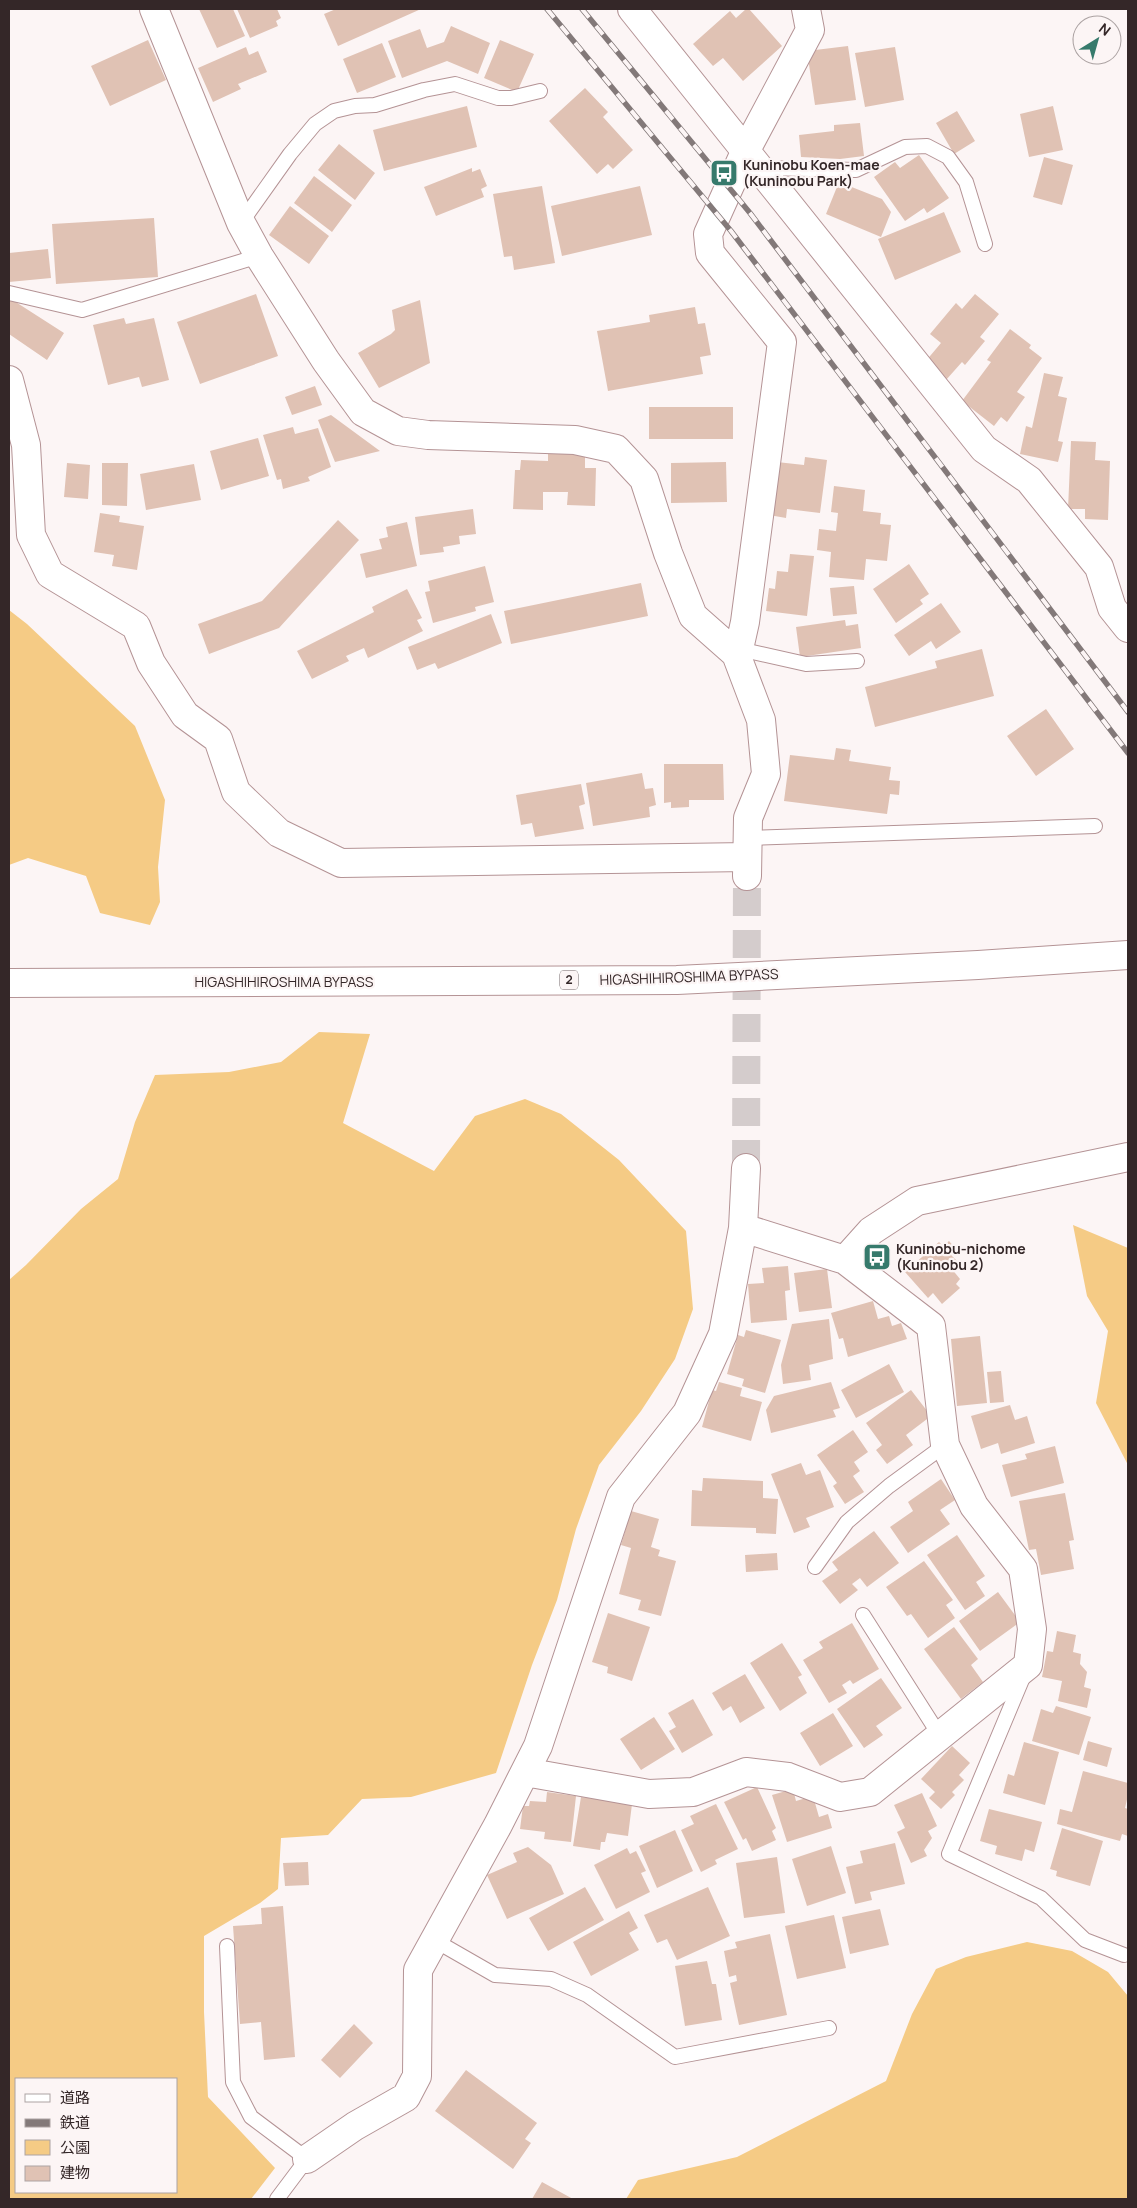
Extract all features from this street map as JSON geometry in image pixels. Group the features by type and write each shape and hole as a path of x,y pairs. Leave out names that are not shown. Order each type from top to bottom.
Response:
{"main road":[{"path":"154,9 241,222 259,256 326,361 363,412 398,431 428,435 575,440 616,449 644,479 674,570 694,616 738,652"},
{"path":"632,9 984,449 1029,480 1099,567 1112,608 1128,628"},
{"path":"9,380 26,445 31,535 50,574 136,626 151,663 185,715 218,739 236,792 279,834 341,863 747,857 748,818 766,774 761,720 738,652 745,622 782,342 710,253 708,234 752,160 810,30 806,9"},
{"name":"HIGASHIHIROSHIMA BYPASS","path":"9,983 677,980 978,965 1128,955"},
{"path":"845,1260 871,1231 917,1201 1128,1158"},
{"path":"307,2159 355,2126 406,2097 417,2076 418,1970 538,1746 621,1497 687,1413 723,1334 743,1228 746,1168"},
{"path":"524,1772 649,1794 693,1792 746,1772 788,1777 840,1798 870,1792 1028,1665 1032,1629 1023,1570 974,1506 946,1446 931,1326 845,1260 743,1228"}],"lane":[{"path":"241,222 290,154 315,124 334,111 355,106 375,105 424,90 454,84 498,98 511,98 540,91"},
{"path":"752,160 856,170 905,147 927,146 948,157 966,182 985,244"},
{"path":"9,293 82,310 259,256"},
{"path":"738,652 806,664 857,661"},
{"path":"747,857 1095,826"},
{"path":"815,1567 846,1522 889,1486 946,1446"},
{"path":"863,1615 940,1736"},
{"path":"1028,1665 949,1854 1041,1898 1085,1940 1124,1955"},
{"path":"434,1940 495,1975 551,1979 586,1995 674,2058 829,2028"},
{"path":"227,1946 233,2082 251,2118 307,2159 277,2199"}],"green space":[{"path":"9,610 27,624 135,726 165,800 158,867 160,902 150,925 100,913 86,876 28,858 9,865"},
{"path":"319,1032 370,1034 343,1123 434,1171 475,1116 525,1099 561,1114 619,1160 686,1231 693,1309 675,1359 641,1411 599,1465 576,1529 557,1600 532,1665 496,1773 411,1797 362,1799 328,1835 281,1838 278,1889 260,1903 204,1936 204,2012 208,2097 275,2168 251,2199 9,2199 9,1280 81,1209 118,1179 135,1122 155,1075 229,1072 281,1062"},
{"path":"1073,1225 1128,1248 1128,1465 1096,1403 1108,1331 1087,1296"},
{"path":"1027,1942 1072,1951 1108,1972 1128,1996 1128,2199 626,2199 638,2180 737,2157 886,2081 912,2014 936,1969 966,1957"}],"building":[{"path":"199,9 233,9 245,36 217,48"},
{"path":"237,9 277,9 281,18 276,21 278,26 250,38"},
{"path":"336,9 421,9 338,46 324,14"},
{"path":"746,9 749,9 782,46 743,81 723,58 713,66 693,44 730,11 736,18"},
{"path":"451,26 490,43 478,74 447,61 402,78 388,41 420,29 427,48 444,42"},
{"path":"148,40 166,80 110,106 91,66"},
{"path":"500,40 534,54 517,92 484,78"},
{"path":"382,43 396,77 357,93 343,59"},
{"path":"848,46 856,100 815,105 807,51"},
{"path":"246,47 249,55 258,51 267,72 238,84 241,89 213,102 198,68"},
{"path":"895,47 904,100 865,107 855,53"},
{"path":"585,88 608,112 603,117 633,150 613,169 608,164 597,174 549,121"},
{"path":"467,106 477,147 384,171 373,130"},
{"path":"1053,106 1063,150 1029,157 1020,114"},
{"path":"957,111 975,141 954,154 936,123"},
{"path":"860,123 864,156 840,159 801,157 799,135 834,131 834,125"},
{"path":"339,144 375,173 355,200 318,170"},
{"path":"919,155 949,198 927,213 924,208 905,221 874,177 895,162 900,168"},
{"path":"1044,157 1073,165 1062,205 1033,197"},
{"path":"472,168 472,172 480,169 487,186 481,189 484,197 436,216 424,187"},
{"path":"314,176 352,205 332,232 294,203"},
{"path":"839,182 882,199 891,212 881,237 826,214"},
{"path":"542,186 555,263 514,270 512,256 504,257 493,194"},
{"path":"640,186 652,235 562,256 551,206"},
{"path":"290,206 329,236 309,264 269,235"},
{"path":"944,212 961,252 895,280 878,239"},
{"path":"154,218 158,277 56,284 52,224"},
{"path":"48,249 51,278 9,282 9,253"},
{"path":"256,294 278,356 200,384 177,322"},
{"path":"975,294 999,314 980,337 985,341 965,365 962,362 946,380 925,362 941,343 930,334 956,303 962,309"},
{"path":"11,299 64,333 47,360 9,334 9,302"},
{"path":"420,300 430,363 379,388 358,353 395,330 392,310"},
{"path":"695,307 698,324 705,323 711,355 700,357 703,374 608,391 597,331 650,322 649,315"},
{"path":"124,318 126,324 154,318 169,380 142,387 139,377 108,385 93,325"},
{"path":"1010,329 1031,345 1029,348 1042,358 1017,392 1025,397 1007,422 1001,417 994,426 962,401 991,362 987,360"},
{"path":"1044,373 1063,377 1058,396 1067,398 1058,441 1063,442 1058,462 1020,454 1026,426 1032,428"},
{"path":"315,386 322,405 292,415 285,397"},
{"path":"649,407 733,407 733,439 649,439"},
{"path":"331,415 380,451 335,462 318,420"},
{"path":"293,427 295,434 318,428 331,467 308,477 310,481 283,489 281,479 277,480 263,435"},
{"path":"258,438 269,476 221,490 210,451"},
{"path":"1071,441 1096,442 1095,460 1110,461 1108,520 1085,519 1085,509 1068,509"},
{"path":"548,453 585,455 585,468 596,468 595,506 567,505 568,492 543,492 543,510 513,509 515,470 520,470 521,460 548,461"},
{"path":"805,457 827,460 820,513 787,509 786,518 769,515 777,462 804,465"},
{"path":"726,462 727,502 671,503 671,463"},
{"path":"67,463 90,465 88,499 64,497"},
{"path":"102,463 128,463 127,506 102,505"},
{"path":"194,464 201,500 146,510 140,474"},
{"path":"834,486 865,490 863,511 881,513 880,524 891,525 887,561 866,559 864,580 829,577 831,552 817,550 819,529 836,531 838,513 831,512"},
{"path":"473,509 476,534 459,536 460,544 443,547 444,552 420,555 415,517"},
{"path":"100,513 120,516 119,522 144,526 137,570 112,566 114,555 94,552"},
{"path":"338,520 359,540 279,628 209,654 198,624 262,601"},
{"path":"407,522 417,566 366,578 360,554 382,549 379,539 388,537 386,527"},
{"path":"790,554 814,556 807,616 766,611 769,588 775,589 777,571 788,572"},
{"path":"909,564 929,594 920,600 923,604 896,623 873,589"},
{"path":"485,566 494,602 475,607 476,611 433,623 425,592 430,591 428,581"},
{"path":"641,583 648,616 511,644 504,611"},
{"path":"854,586 857,614 833,616 830,588"},
{"path":"407,589 422,618 417,620 423,631 368,658 364,648 346,656 349,661 312,679 297,651 374,612 372,607"},
{"path":"941,603 961,632 936,649 931,641 909,656 894,635"},
{"path":"491,614 502,643 438,669 435,663 417,670 408,647"},
{"path":"845,620 846,626 858,624 861,648 800,657 796,627"},
{"path":"982,649 994,696 875,727 865,687 937,668 935,661"},
{"path":"1046,709 1074,749 1036,776 1007,736"},
{"path":"836,748 851,750 849,761 891,767 889,780 900,781 899,795 890,794 887,814 784,801 790,755 834,760"},
{"path":"664,764 723,764 724,800 689,800 689,807 671,808 671,802 664,803"},
{"path":"642,773 645,789 653,788 656,805 649,807 650,817 593,826 586,783"},
{"path":"581,784 585,804 579,806 584,829 535,837 532,823 521,825 516,795"},
{"path":"949,1241 956,1249 950,1254 958,1262 951,1268 960,1279 956,1284 960,1288 942,1304 933,1293 928,1298 905,1272 939,1242 943,1246"},
{"path":"788,1266 790,1290 785,1291 787,1320 751,1323 748,1284 764,1283 762,1268"},
{"path":"827,1269 832,1308 799,1312 794,1273"},
{"path":"873,1301 878,1319 889,1316 892,1326 901,1323 907,1339 848,1357 843,1338 839,1339 831,1313"},
{"path":"829,1319 833,1359 809,1365 811,1380 783,1384 781,1365 792,1324"},
{"path":"746,1330 781,1340 765,1393 742,1386 744,1379 727,1374 738,1335 744,1337"},
{"path":"980,1336 987,1403 957,1406 951,1339"},
{"path":"889,1364 904,1392 856,1418 841,1390"},
{"path":"1001,1371 1004,1402 990,1403 987,1372"},
{"path":"719,1382 742,1388 740,1396 762,1402 751,1441 702,1427 712,1390 716,1391"},
{"path":"831,1382 840,1408 833,1410 836,1417 771,1433 766,1410 774,1396"},
{"path":"911,1390 931,1416 906,1435 913,1445 887,1464 876,1450 882,1445 866,1423"},
{"path":"1010,1405 1015,1420 1027,1416 1035,1443 1001,1454 998,1443 981,1449 971,1416"},
{"path":"853,1430 868,1452 854,1462 860,1471 853,1476 864,1492 845,1504 833,1486 837,1483 817,1455"},
{"path":"1055,1446 1064,1483 1011,1497 1002,1465 1027,1459 1025,1454"},
{"path":"801,1463 806,1475 820,1470 834,1507 806,1518 810,1527 794,1533 771,1474"},
{"path":"703,1478 763,1481 763,1498 778,1499 776,1534 756,1533 756,1528 691,1526 692,1490 702,1491"},
{"path":"941,1479 955,1500 940,1510 950,1524 908,1553 890,1527 913,1511 908,1502"},
{"path":"1065,1493 1074,1540 1069,1541 1074,1569 1041,1575 1036,1549 1029,1550 1019,1501"},
{"path":"631,1511 659,1519 651,1547 660,1550 658,1556 676,1561 661,1616 638,1610 641,1600 619,1594 631,1548 621,1545"},
{"path":"874,1531 899,1563 867,1587 860,1578 852,1584 858,1590 840,1604 822,1581 838,1570 832,1562"},
{"path":"957,1535 985,1576 976,1582 985,1596 965,1610 927,1555"},
{"path":"777,1553 778,1570 746,1572 745,1555"},
{"path":"924,1561 953,1600 946,1605 955,1618 928,1638 911,1614 907,1616 886,1587"},
{"path":"998,1592 1020,1622 980,1651 959,1621"},
{"path":"608,1613 650,1627 632,1681 607,1673 608,1667 592,1662"},
{"path":"852,1623 879,1669 853,1684 850,1680 842,1685 847,1693 829,1703 803,1660 823,1648 819,1642"},
{"path":"954,1627 978,1659 971,1665 983,1682 961,1699 924,1649"},
{"path":"1057,1631 1076,1635 1073,1652 1081,1654 1080,1664 1087,1672 1084,1687 1091,1689 1087,1708 1058,1701 1062,1681 1042,1677 1047,1651 1053,1652"},
{"path":"782,1643 802,1675 798,1677 807,1693 780,1711 750,1663"},
{"path":"745,1674 765,1708 740,1723 731,1706 723,1711 712,1693"},
{"path":"881,1678 902,1708 876,1726 883,1735 864,1748 837,1709"},
{"path":"693,1699 713,1735 682,1753 669,1731 676,1727 668,1713"},
{"path":"1056,1706 1091,1717 1079,1755 1032,1741 1041,1709 1053,1713"},
{"path":"833,1713 853,1746 820,1766 800,1733"},
{"path":"654,1717 675,1749 641,1770 620,1739"},
{"path":"1088,1741 1112,1748 1107,1767 1083,1760"},
{"path":"1024,1742 1059,1752 1045,1805 1003,1793 1008,1774 1014,1776"},
{"path":"952,1746 970,1763 959,1775 964,1780 952,1792 955,1795 941,1809 929,1798 935,1792 921,1779"},
{"path":"1083,1771 1128,1783 1125,1808 1128,1809 1128,1836 1122,1834 1120,1841 1057,1824 1060,1809 1072,1812"},
{"path":"757,1787 776,1828 772,1831 776,1840 752,1851 746,1838 743,1840 724,1802"},
{"path":"793,1789 796,1801 813,1796 819,1817 828,1814 832,1828 787,1842 772,1795"},
{"path":"547,1792 576,1796 571,1842 544,1839 545,1832 520,1829 523,1806 529,1806 530,1801 546,1802"},
{"path":"922,1793 937,1826 928,1831 932,1838 924,1850 927,1856 911,1863 897,1832 905,1828 894,1805"},
{"path":"581,1797 632,1804 628,1836 607,1833 605,1842 601,1842 600,1850 573,1846"},
{"path":"716,1804 738,1849 715,1860 717,1864 701,1872 681,1830 694,1824 690,1816"},
{"path":"989,1809 1042,1822 1034,1852 1025,1849 1022,1861 995,1854 997,1846 980,1841"},
{"path":"1062,1828 1103,1841 1090,1886 1056,1876 1057,1871 1050,1869"},
{"path":"675,1830 693,1871 657,1888 639,1846"},
{"path":"895,1843 905,1884 870,1892 872,1900 855,1904 846,1867 863,1863 860,1851"},
{"path":"831,1846 846,1893 807,1906 792,1859"},
{"path":"528,1847 551,1865 564,1894 507,1919 487,1875 517,1862 513,1853"},
{"path":"627,1848 630,1854 636,1851 646,1871 641,1873 650,1892 616,1909 594,1865"},
{"path":"777,1857 785,1913 744,1918 736,1863"},
{"path":"308,1862 309,1885 285,1886 283,1863"},
{"path":"585,1887 604,1920 548,1951 529,1918"},
{"path":"708,1887 730,1936 677,1960 667,1939 657,1943 644,1915"},
{"path":"283,1906 295,2057 264,2060 261,2022 240,2024 233,1926 262,1924 261,1908"},
{"path":"880,1909 889,1945 850,1954 842,1917"},
{"path":"629,1911 638,1928 629,1933 639,1950 591,1976 573,1942"},
{"path":"834,1915 846,1968 797,1979 785,1926"},
{"path":"770,1934 787,2015 739,2025 730,1983 737,1981 736,1975 729,1977 724,1951 737,1948 735,1942"},
{"path":"707,1961 712,1984 716,1984 722,2020 685,2026 675,1966"},
{"path":"354,2024 373,2043 340,2078 321,2060"},
{"path":"466,2070 537,2123 525,2139 531,2143 513,2169 435,2111"},
{"path":"542,2182 573,2199 532,2199"}],"tunnel":[{"path":"746,1168 747,876"}],"railway":[{"path":"547,9 731,231 1128,753"},
{"path":"582,9 750,213 1128,712"}],"place":[{"name":"Kuninobu Koen-mae (Kuninobu Park)","path":"724,173"},
{"name":"Kuninobu-nichome (Kuninobu 2)","path":"877,1257"}]}
